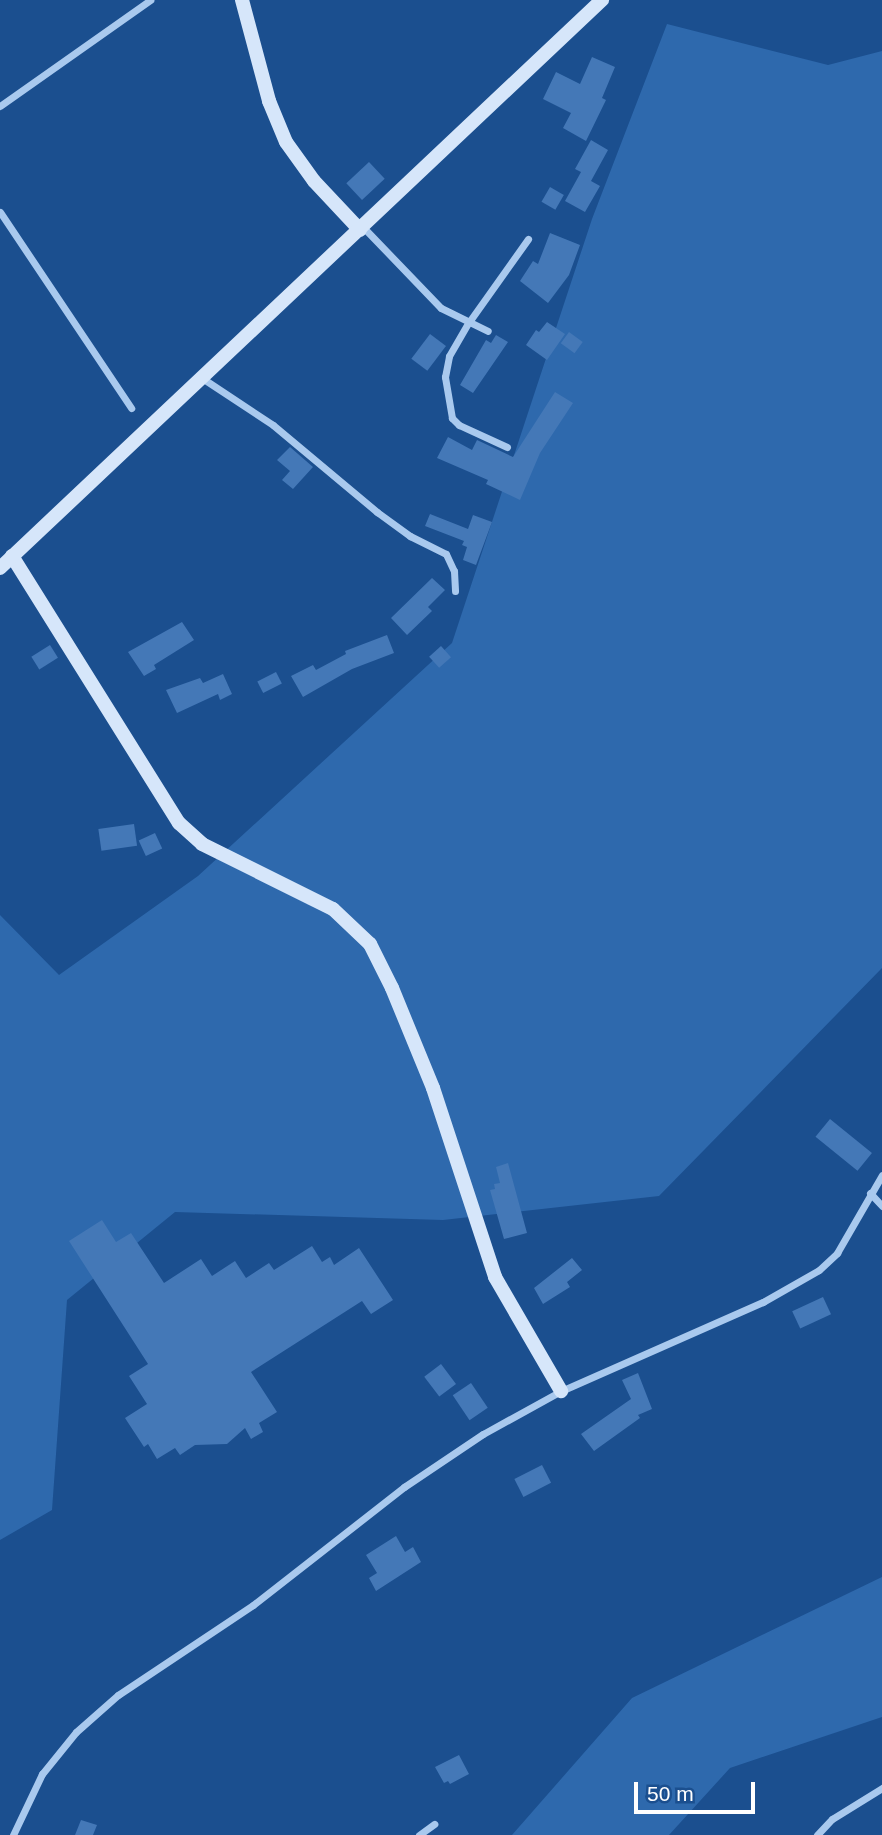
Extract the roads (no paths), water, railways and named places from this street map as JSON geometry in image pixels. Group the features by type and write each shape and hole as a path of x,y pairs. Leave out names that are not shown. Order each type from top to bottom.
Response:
{"street":[{"path":"0,106 150,0"},
{"path":"242,0 269,101 286,142 314,181 441,308 488,331"},
{"path":"0,568 602,0"},
{"path":"0,212 131,408"},
{"path":"507,447 459,425 452,418 445,377 449,356 468,322 528,239"},
{"path":"202,378 273,425 377,512 410,536 446,554 454,571 455,591"},
{"path":"12,556 180,823 202,844 333,909 370,944 433,1088 495,1277 561,1391"},
{"path":"13,1835 42,1774 76,1732 118,1695 253,1605 404,1487 483,1434 561,1391 763,1302 819,1270 837,1254 882,1175"},
{"path":"870,1193 882,1206"},
{"path":"817,1835 832,1819 882,1788"},
{"path":"419,1835 434,1824"}]}
